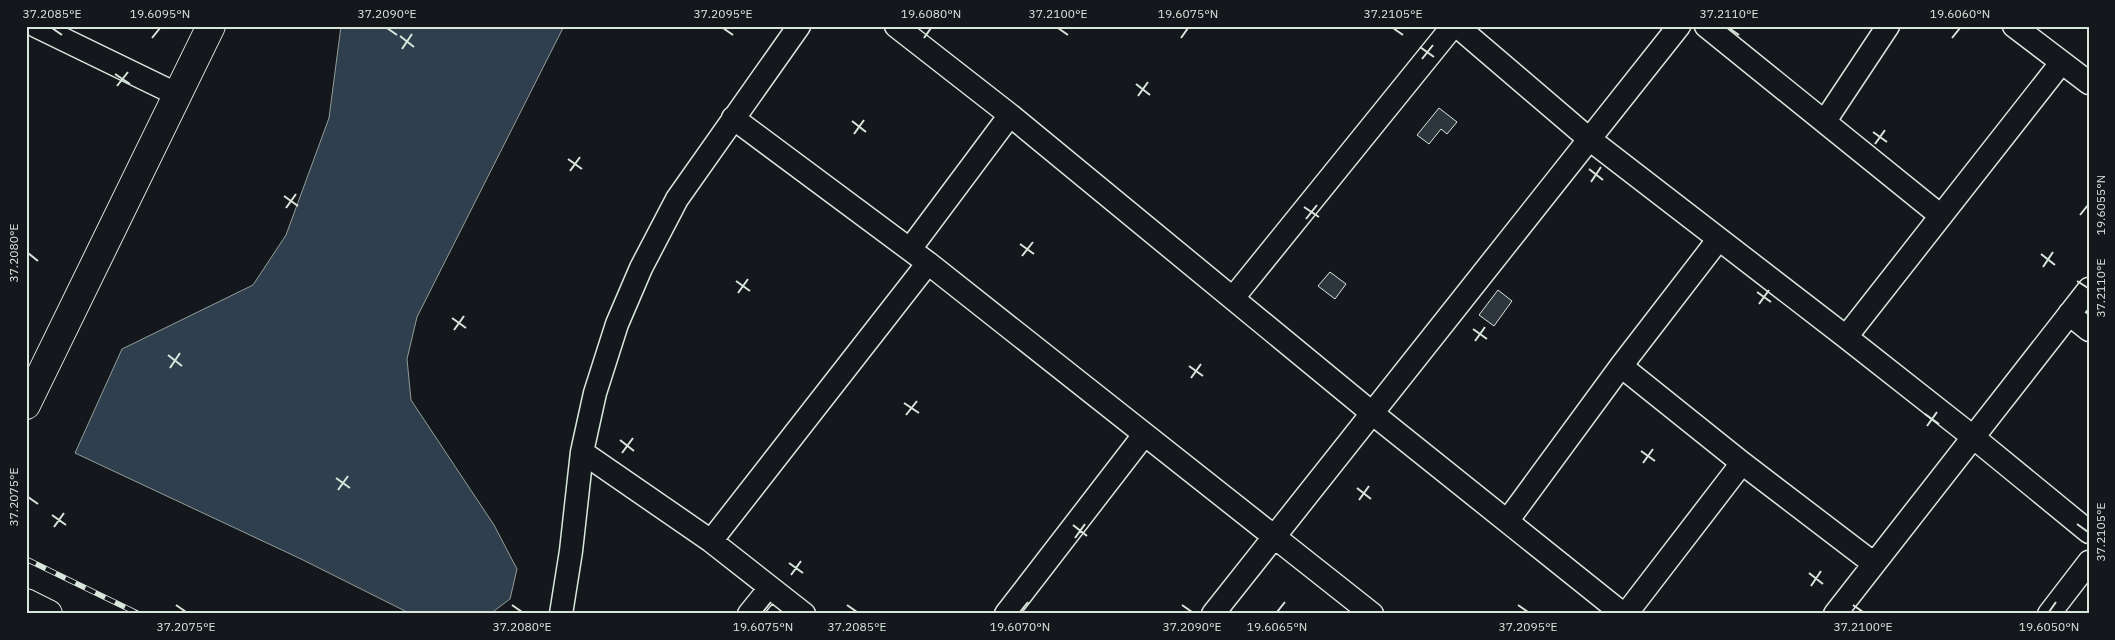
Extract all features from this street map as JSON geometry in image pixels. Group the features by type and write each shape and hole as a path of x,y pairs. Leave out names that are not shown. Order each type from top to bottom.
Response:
{"street":[{"path":"36,26 178,96"},
{"path":"26,405 211,26"},
{"path":"561,614 571,551 582,452 595,393 617,324 641,268 677,199 799,26"},
{"path":"896,26 1010,115 1372,413 1624,614 1742,463"},
{"path":"1233,298 1455,26 1588,138 1718,240 1846,336 2089,532"},
{"path":"1213,614 1275,538 1588,138 1679,26"},
{"path":"1706,26 1941,216"},
{"path":"1825,121 1888,26"},
{"path":"2014,26 2089,83"},
{"path":"1846,336 2061,63"},
{"path":"910,249 1010,115"},
{"path":"733,118 910,249 1372,614"},
{"path":"1508,520 1620,366 1718,240"},
{"path":"711,541 928,263"},
{"path":"1835,614 2089,289"},
{"path":"2070,314 2089,330"},
{"path":"1620,366 1742,463 1873,563"},
{"path":"1006,614 1144,435"},
{"path":"582,452 711,541 804,614"},
{"path":"2049,614 2089,562"},
{"path":"749,614 770,588"},
{"path":"26,603 48,614"}],"water":[{"path":"341,26 564,26 417,317 407,359 411,400 494,525 517,569 510,599 490,614 411,614 301,559 75,453 122,349 253,285 286,235 329,118"}],"building":[{"path":"1439,108 1457,122 1447,134 1441,129 1429,144 1417,135"},
{"path":"1330,272 1346,284 1335,299 1318,286"},
{"path":"1498,290 1512,301 1494,326 1479,315"}],"railway":[{"path":"26,559 139,614"}]}
